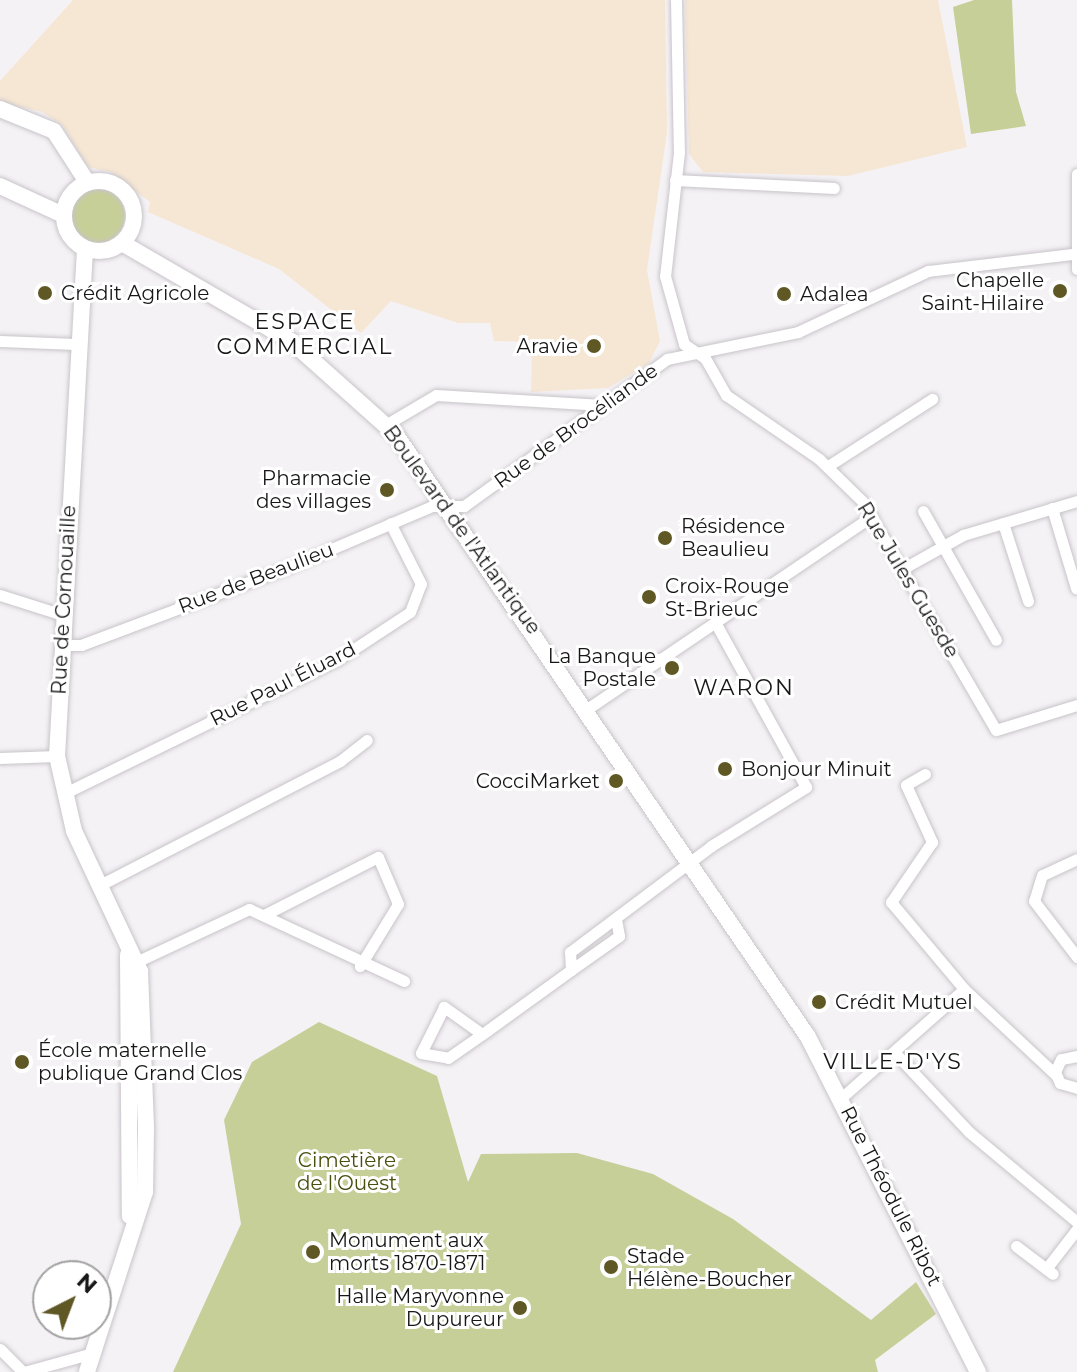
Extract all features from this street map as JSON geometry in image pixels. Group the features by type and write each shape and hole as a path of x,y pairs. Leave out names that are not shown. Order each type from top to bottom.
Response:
{"main road":[{"path":"0,109 54,131 87,182"},
{"path":"87,182 108,182 128,195 134,224 122,243 85,249 71,238 63,215 70,195 87,182"},
{"path":"0,186 63,215"},
{"name":"Boulevard de l'Atlantique","path":"122,243 291,341 387,424 448,505 692,862"},
{"name":"Rue de Cornouaille","path":"85,249 76,344 57,756 63,794 136,962 145,1192 130,1225 87,1372"},
{"name":"Rue Théodule Ribot","path":"692,862 841,1098 978,1372"},
{"name":"Rue de Cornouaille","path":"126,938 133,1028 130,1225"}],"street":[{"name":"Rue Jules Guesde","path":"676,0 675,180 667,301 684,344 696,352 726,395 828,466 872,516 996,730 1077,705"},
{"path":"1077,174 1073,254 1077,269"},
{"path":"675,180 834,188"},
{"name":"Rue de Brocéliande","path":"448,505 467,504 667,359 798,332 928,271 1073,254"},
{"path":"0,341 76,344"},
{"path":"387,424 436,395 603,405"},
{"path":"828,466 932,399"},
{"path":"904,568 943,546 1003,523 1077,501"},
{"name":"Rue de Beaulieu","path":"62,645 81,645 390,523 448,505"},
{"path":"1052,508 1076,588"},
{"path":"923,511 996,640"},
{"path":"587,709 872,516"},
{"name":"Rue Paul Éluard","path":"63,794 337,660 410,612 421,584 390,523"},
{"path":"1003,523 1028,601"},
{"path":"0,595 63,615"},
{"path":"482,1034 444,1007 421,1053 448,1058 482,1034 571,970 570,952 692,862 806,787 715,622"},
{"path":"100,885 340,761 367,740"},
{"path":"0,758 57,756"},
{"path":"925,774 906,785 930,823 932,842 891,902 964,989 1056,1075 1077,1088"},
{"path":"264,915 378,857 398,904 360,966"},
{"path":"1077,859 1042,875 1034,901 1077,957"},
{"path":"136,962 236,913 264,915 360,966 404,981"},
{"path":"841,1098 964,989"},
{"path":"895,1053 969,1132 1077,1222"},
{"path":"1056,1075 1061,1059 1077,1056"},
{"path":"1016,1246 1049,1271 1077,1229"},
{"path":"0,1349 24,1372 93,1353"}],"shaded area":[{"path":"73,0 665,0 667,132 647,270 660,341 649,363 608,388 531,392 532,342 494,341 490,323 458,323 391,301 361,333 279,269 148,212 150,202 110,172 88,167 62,125 42,112 0,102 0,81"},
{"path":"685,0 938,0 967,147 848,176 703,172 689,154"}],"green space":[{"path":"974,0 1012,0 1016,92 1026,126 971,134 953,7"},
{"path":"98,189 117,197 125,216 117,235 98,243 79,235 71,216 79,197"},
{"name":"Cimetière de l'Ouest","path":"319,1022 437,1076 468,1182 481,1154 577,1153 653,1174 733,1219 871,1320 916,1282 936,1314 875,1360 878,1372 173,1372 241,1224 224,1120 252,1062"}],"place":[{"name":"Chapelle Saint-Hilaire","path":"1060,291"},
{"name":"Crédit Agricole","path":"45,293"},
{"name":"Adalea","path":"784,294"},
{"name":"Aravie","path":"594,346"},
{"name":"Pharmacie des villages","path":"387,490"},
{"name":"Résidence Beaulieu","path":"665,538"},
{"name":"Croix-Rouge St-Brieuc","path":"649,597"},
{"name":"La Banque Postale","path":"672,668"},
{"name":"Bonjour Minuit","path":"725,769"},
{"name":"CocciMarket","path":"616,781"},
{"name":"Crédit Mutuel","path":"819,1002"},
{"name":"École maternelle publique Grand Clos","path":"22,1062"},
{"name":"Monument aux morts 1870-1871","path":"313,1252"},
{"name":"Stade Hélène-Boucher","path":"611,1267"},
{"name":"Halle Maryvonne Dupureur","path":"520,1308"}],"district":[{"name":"ESPACE COMMERCIAL","path":"305,334"},
{"name":"WARON","path":"744,688"},
{"name":"VILLE-D'YS","path":"893,1062"}]}
